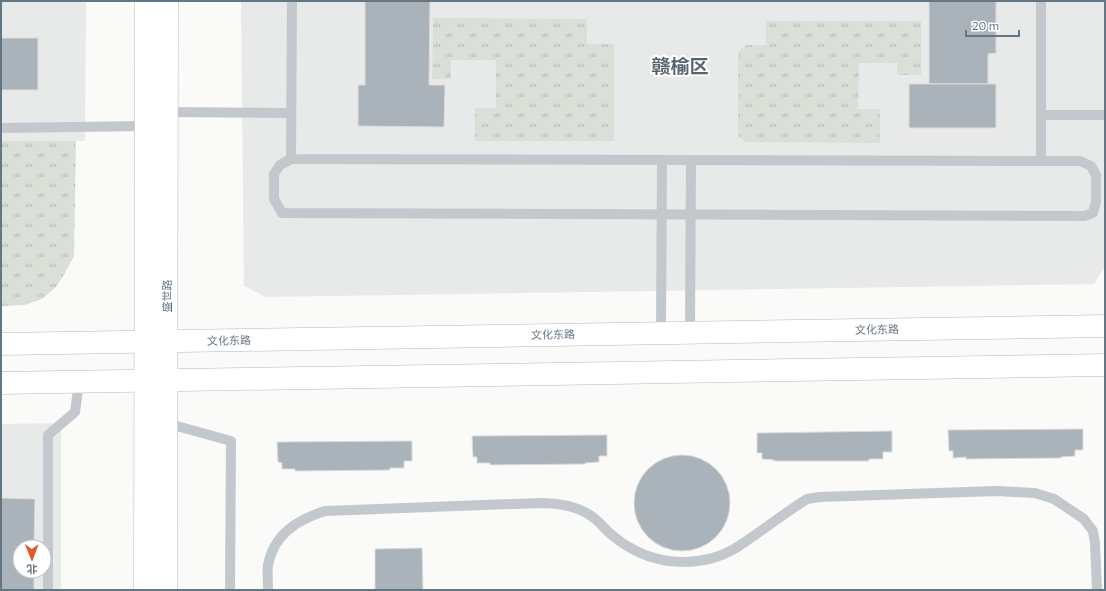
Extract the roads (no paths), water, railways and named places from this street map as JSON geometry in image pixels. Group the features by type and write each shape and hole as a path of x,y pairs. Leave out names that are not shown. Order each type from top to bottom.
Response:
{"main road":[{"name":"盛世路","path":"146,1 145,126 156,341"},
{"name":"盛世路","path":"145,590 156,380 156,341 167,112 167,1"},
{"name":"文化东路","path":"1,344 661,332 1105,326"},
{"path":"1,383 1105,365"},
{"name":"盛世路","path":"156,380 166,423 166,590"}],"lane":[{"path":"291,159 292,1"},
{"path":"1041,1 1041,161"},
{"path":"167,112 291,113"},
{"path":"1041,115 1105,115"},
{"path":"1,128 145,126"},
{"path":"291,159 1080,161 1091,166 1096,175 1096,202 1093,213 1084,216 282,213 274,199 274,174 280,165 291,159"},
{"path":"661,332 662,160"},
{"path":"690,332 691,160"},
{"path":"48,590 48,436 74,412 79,382"},
{"path":"166,423 231,442 230,590"},
{"path":"268,590 268,566 280,538 293,525 309,516 326,511 540,502 559,503 571,506 595,518 606,531 630,548 657,559 695,562 714,558 738,547 806,499 820,497 996,491 1035,493 1054,499 1084,518 1093,530 1097,590"}],"district":[{"name":"赣榆区","path":"680,65"}]}
